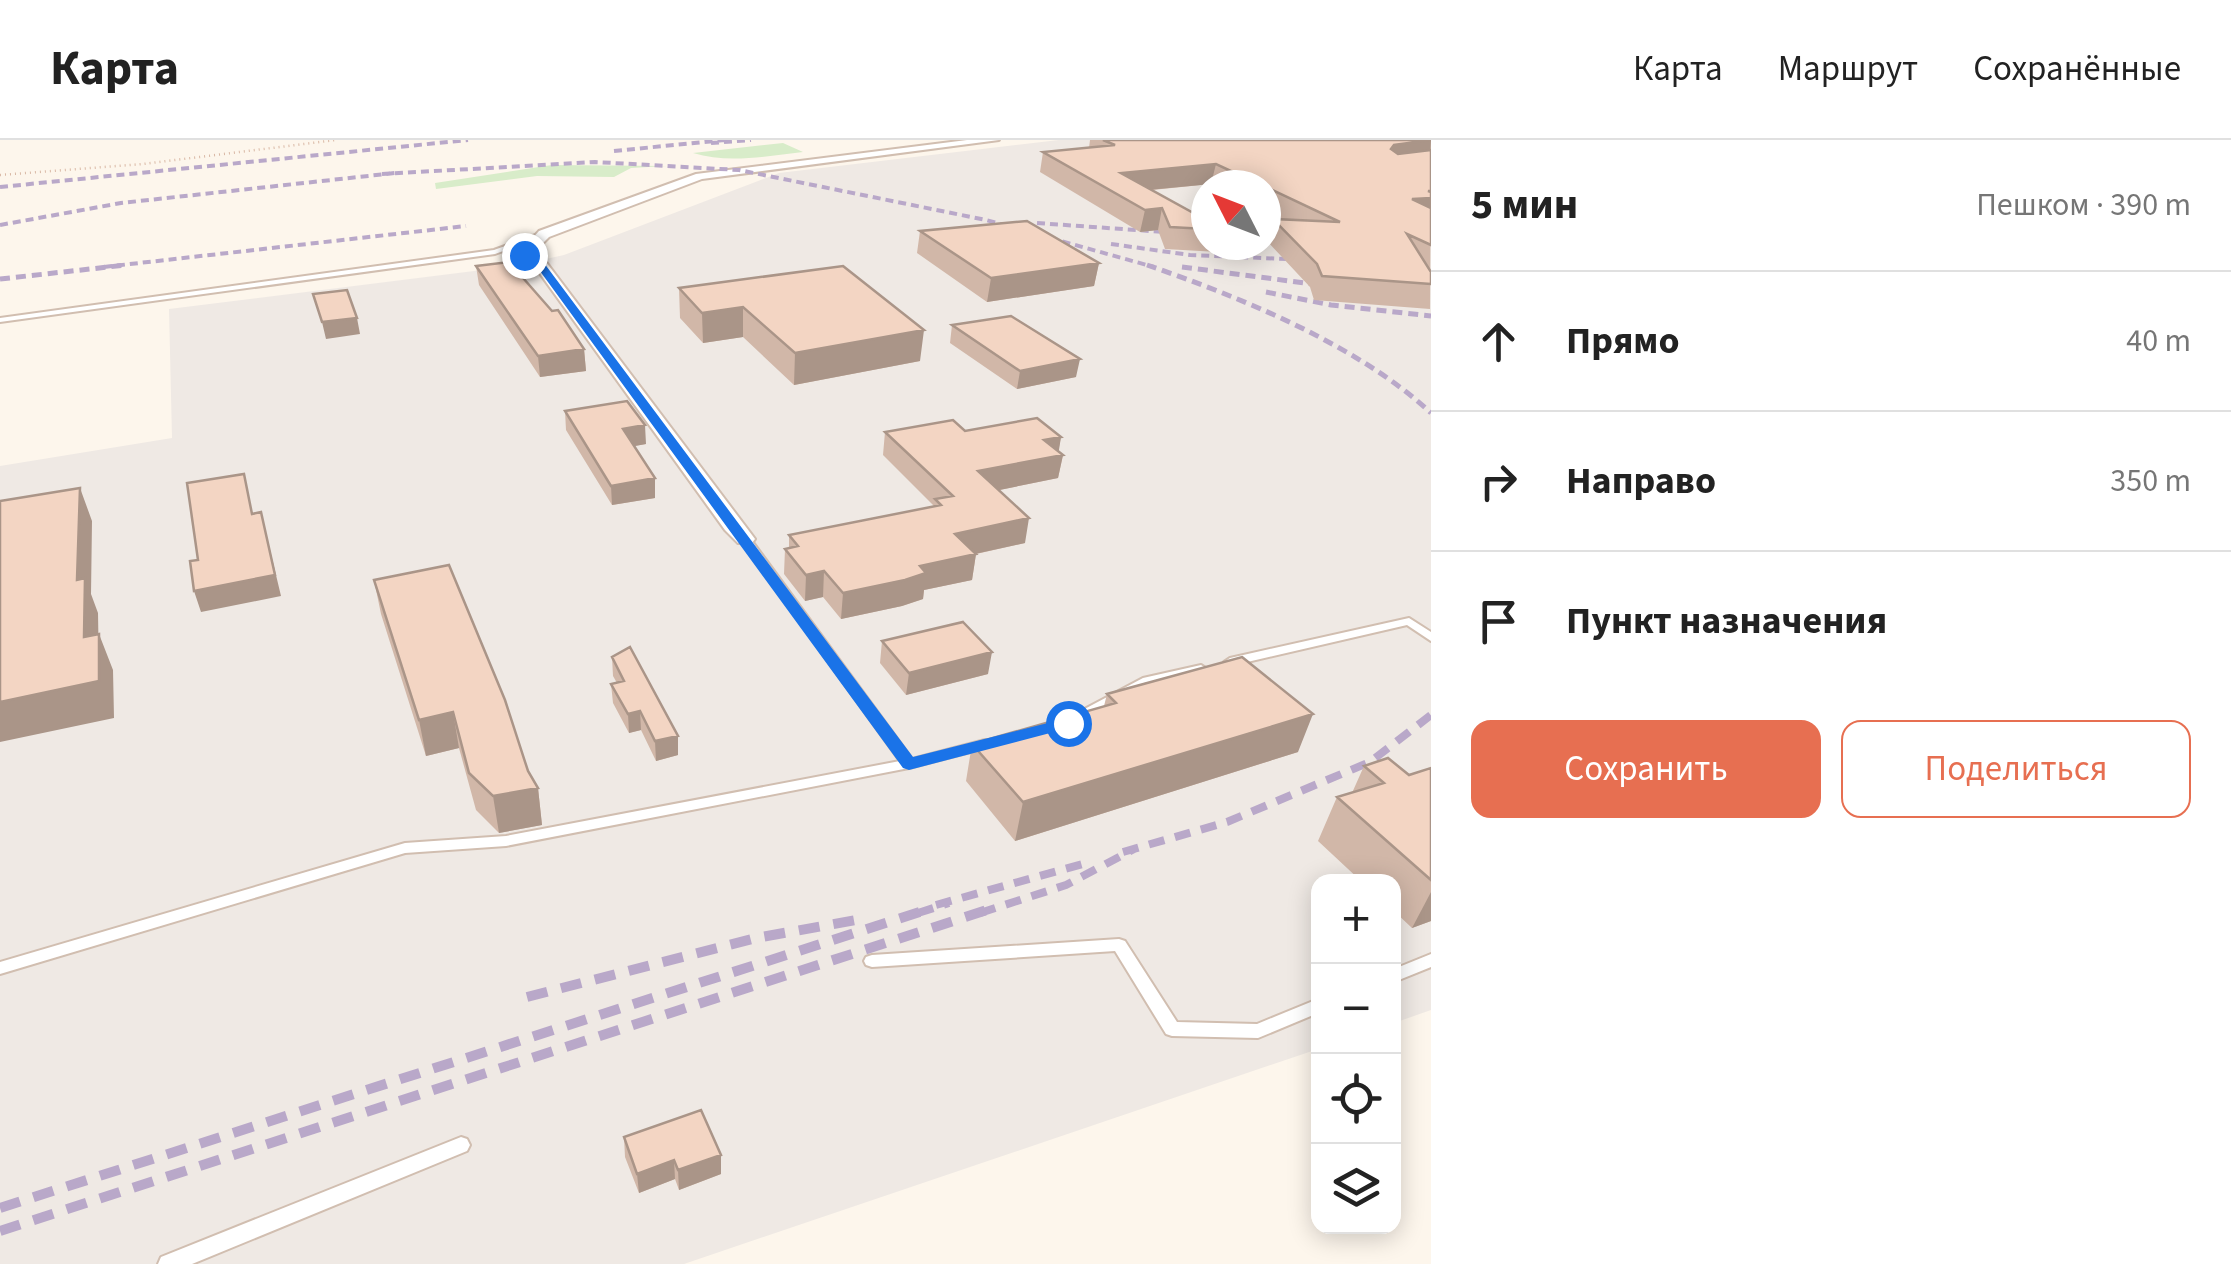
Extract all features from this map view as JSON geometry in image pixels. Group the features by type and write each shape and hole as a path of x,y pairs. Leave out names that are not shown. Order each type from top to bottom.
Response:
{"street":[{"path":"745,538 732,526 540,265 524,255 544,234 700,176 994,140"}],"lane":[{"path":"0,320 495,252 544,234"},
{"path":"745,538 909,764"},
{"path":"1068,723 1147,681 1408,622 1431,637"},
{"path":"0,968 406,848 506,841 909,764 997,741"},
{"path":"872,961 1119,946 1172,1030 1258,1031 1311,1009"},
{"path":"1401,973 1431,960"},
{"path":"168,1264 461,1145"}],"path":[{"path":"0,176 143,164 336,140"}],"shaded area":[{"path":"1059,140 1431,140 1431,1010 1401,1021 1401,874 1311,874 1311,1051 684,1264 0,1264 0,466 172,438 169,309 514,266 564,255 779,173"}],"green space":[{"path":"783,143 803,152 734,159 693,153"},
{"path":"552,165 667,166 631,168 614,177 537,176 436,189 435,183"}],"building":[{"path":"1103,140 1431,140 1394,145 1391,149 1398,154 1431,150 1431,198 1412,199 1431,208 1431,245 1407,234 1431,272 1431,284 1322,276 1317,264 1281,227 1281,219 1340,222 1281,194 1281,170 1229,170 1216,164 1121,173 1191,212 1191,228 1170,227 1162,208 1145,210 1043,152 1115,145"},
{"path":"1027,221 1099,263 991,278 920,231"},
{"path":"509,262 552,311 558,310 584,349 538,356 476,266"},
{"path":"843,266 924,330 795,353 743,307 702,313 679,288"},
{"path":"347,290 357,318 322,322 313,294"},
{"path":"1011,316 1080,359 1020,371 952,325"},
{"path":"627,401 645,425 623,429 655,478 611,486 565,411"},
{"path":"1037,418 1061,437 1044,440 1063,455 978,471 1029,518 955,534 976,554 920,566 926,573 905,580 843,593 824,571 806,575 785,549 798,546 789,535 941,505 935,499 953,496 885,432 953,420 965,431"},
{"path":"244,474 252,514 261,512 275,575 194,591 190,561 198,560 187,483"},
{"path":"80,488 77,580 85,578 84,637 99,634 99,681 0,702 0,501"},
{"path":"449,565 538,788 493,796 469,773 453,712 419,720 374,580"},
{"path":"963,622 992,652 909,673 882,641"},
{"path":"630,647 678,736 655,741 640,711 628,714 611,684 624,681 612,657"},
{"path":"1242,657 1313,714 1023,802 972,744 1116,703 1107,694"},
{"path":"1388,758 1409,775 1431,768 1431,880 1337,797 1384,783 1364,766"},
{"path":"701,1110 721,1155 678,1170 674,1160 637,1174 624,1137"}],"railway":[{"path":"0,187 468,140"},
{"path":"614,151 724,140"},
{"path":"711,143 751,140"},
{"path":"390,174 595,162 739,170 986,220 1147,265"},
{"path":"390,174 395,173"},
{"path":"382,174 390,174"},
{"path":"0,225 121,203 390,174"},
{"path":"1037,223 1191,234"},
{"path":"104,267 466,226"},
{"path":"1111,244 1190,255 1311,260"},
{"path":"0,279 126,265"},
{"path":"1147,265 1154,267"},
{"path":"1147,265 1258,308 1334,345 1402,388 1431,413"},
{"path":"1182,267 1336,287"},
{"path":"1266,292 1331,305 1431,316"},
{"path":"1135,849 1227,822 1370,762 1431,715"},
{"path":"980,913 1066,885 1135,849"},
{"path":"1123,852 1135,849"},
{"path":"936,905 1090,862"},
{"path":"918,913 949,903"},
{"path":"0,1208 926,910"},
{"path":"0,1231 987,910"},
{"path":"527,997 756,938 862,919"}],"route":[{"path":"524,255 540,265 909,764 1068,723"}]}
